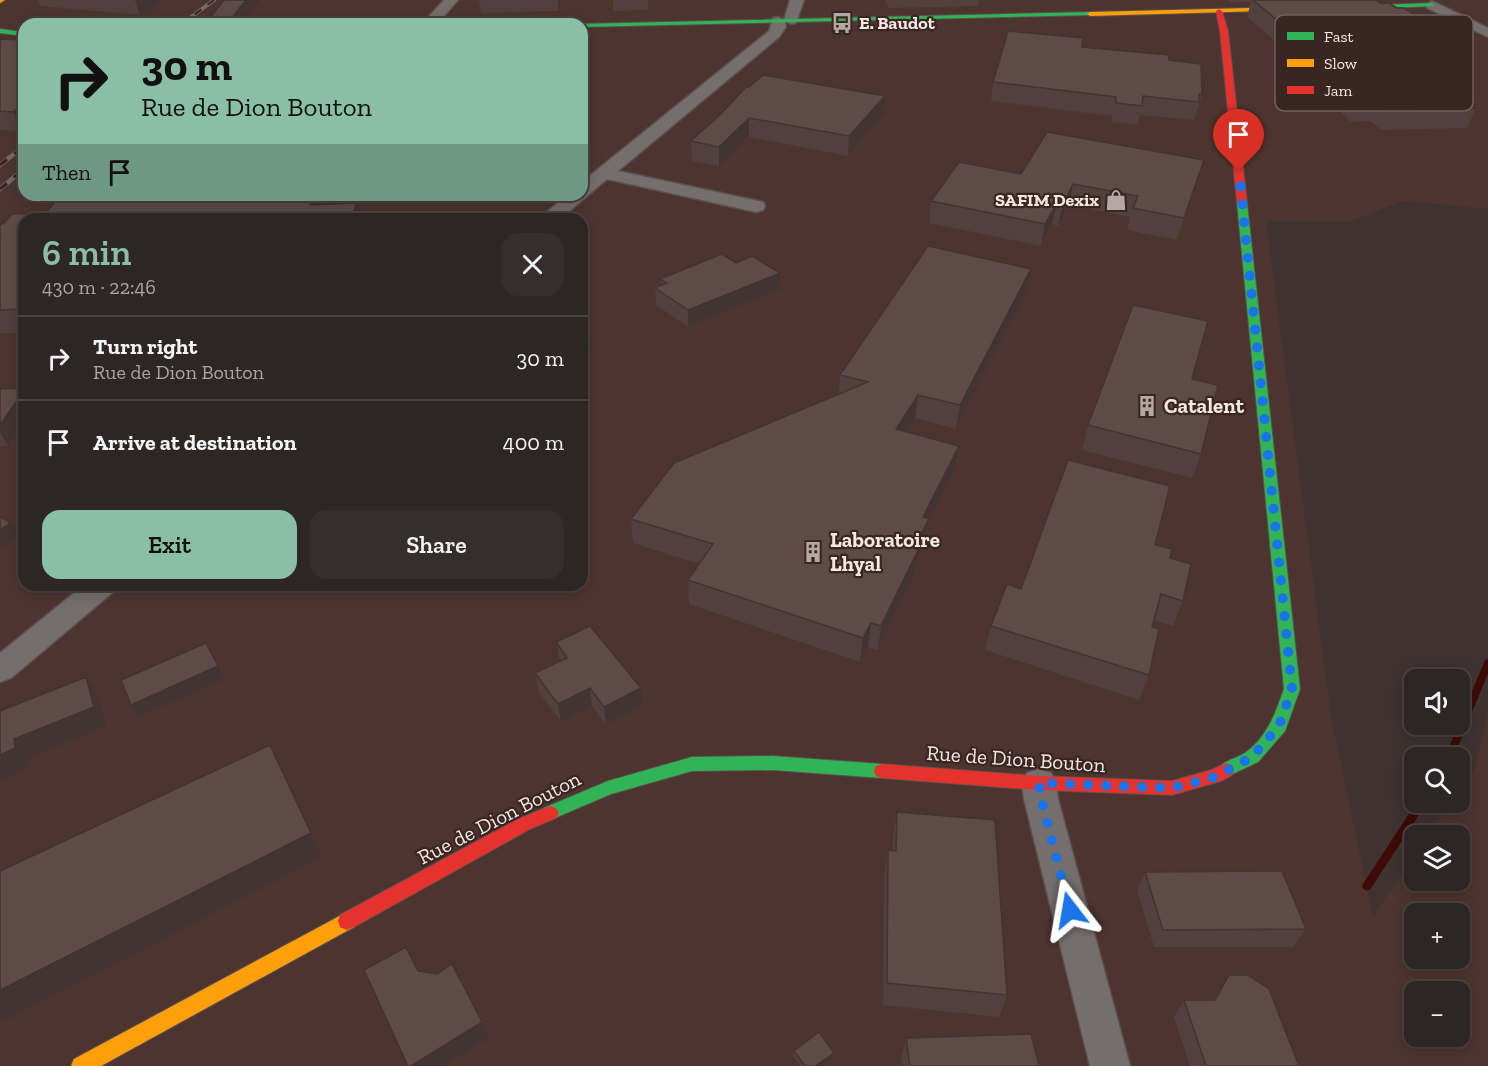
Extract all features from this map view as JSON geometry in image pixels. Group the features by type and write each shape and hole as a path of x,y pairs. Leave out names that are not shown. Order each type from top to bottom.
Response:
{"street":[{"path":"434,18 451,0"},
{"path":"588,186 774,34 797,0"},
{"path":"1336,8 1427,2 1453,15"},
{"path":"588,25 1303,9"},
{"name":"Rue de Dion Bouton","path":"81,1066 524,824 608,788 692,764 773,763 1039,783 1172,788 1215,777 1252,757 1279,726 1292,689 1224,31 1219,11"},
{"path":"1473,25 1488,33"},
{"path":"0,31 18,33"},
{"path":"604,173 756,206"},
{"path":"556,213 570,201"},
{"path":"0,670 96,591"},
{"path":"1039,783 1041,799 1110,1066"}],"shaded area":[{"path":"0,0 1488,0 1488,209 1404,201 1347,222 1266,221 1331,717 1373,916 1404,871 1404,891 1470,891 1470,825 1435,825 1444,813 1470,813 1470,775 1474,769 1488,714 1488,1066 0,1066"}],"building":[{"path":"224,0 246,0 232,18 210,18"},
{"path":"1253,0 1376,0 1380,3 1389,3 1397,8 1404,8 1414,15 1275,15 1275,18"},
{"path":"1008,31 1083,38 1082,47 1169,55 1169,60 1201,64 1202,94 1199,94 1199,102 1143,96 1142,106 1116,103 1116,97 993,82"},
{"path":"0,39 18,40 18,108 13,112 0,111"},
{"path":"763,75 885,96 849,136 749,118 719,147 691,141 746,87"},
{"path":"1047,132 1204,160 1184,218 1133,208 1138,196 1073,184 1063,204 1057,203 1045,224 931,201 959,162 1021,174"},
{"path":"55,201 312,201 310,205 357,203 353,213 46,213"},
{"path":"12,214 18,214 18,309 0,310 0,224 3,224"},
{"path":"928,246 1031,269 960,405 918,395 896,429 959,446 923,517 929,519 914,547 919,548 881,626 871,623 863,638 688,580 713,544 631,519 674,463 868,382 840,375"},
{"path":"722,254 736,263 752,256 780,273 688,310 655,288 667,283 660,279"},
{"name":"Catalent","path":"1133,305 1208,321 1192,379 1218,385 1201,454 1088,425"},
{"path":"18,388 18,399 0,425 0,389"},
{"path":"1068,460 1170,486 1155,545 1172,549 1170,558 1191,564 1183,601 1161,594 1152,627 1159,629 1149,675 991,626 1007,584 1021,589"},
{"path":"0,517 11,523 0,530"},
{"path":"590,626 641,688 604,707 590,688 558,704 535,673 567,658 556,642"},
{"path":"206,643 218,666 131,705 121,680"},
{"path":"86,677 94,707 14,739 15,748 0,755 0,711"},
{"path":"270,745 311,833 0,990 0,871"},
{"path":"897,812 995,820 1007,995 887,983 888,850 896,851"},
{"path":"1282,871 1306,929 1163,930 1145,872"},
{"path":"406,947 418,971 437,974 452,964 482,1022 411,1066 408,1066 364,970"},
{"path":"1229,975 1248,975 1269,989 1299,1066 1206,1066 1184,1000 1215,1000"},
{"path":"819,1032 834,1053 815,1066 805,1066 794,1051"},
{"path":"1031,1034 1039,1066 910,1066 906,1038"}],"waterway":[{"path":"1453,747 1488,663"},
{"path":"1367,886 1415,813"}],"railway":[{"path":"190,18 214,0"},
{"path":"0,165 18,151"},
{"path":"0,189 18,174"}],"traffic: fast":[{"path":"1352,8 1432,5"},
{"path":"588,25 1090,14"},
{"path":"0,31 18,33"},
{"path":"1226,770 1252,757 1279,726 1292,689 1242,203"},
{"path":"550,813 608,788 692,764 773,763 882,771"}],"traffic: slow":[{"path":"1090,14 1294,9"},
{"path":"81,1066 347,921"}],"traffic: jam":[{"path":"1219,11 1224,31 1242,203"},
{"path":"882,771 1039,783 1172,788 1215,776 1226,770"},
{"path":"347,921 524,824 550,813"}],"place":[{"name":"E. Baudot","path":"842,23"},
{"name":"SAFIM Dexix","path":"1116,200"},
{"name":"Catalent","path":"1147,406"},
{"name":"Laboratoire Lhyal","path":"813,552"}],"route":[{"path":"1070,910 1041,799 1039,783 1172,788 1215,777 1252,757 1279,726 1292,689 1239,171"}]}
